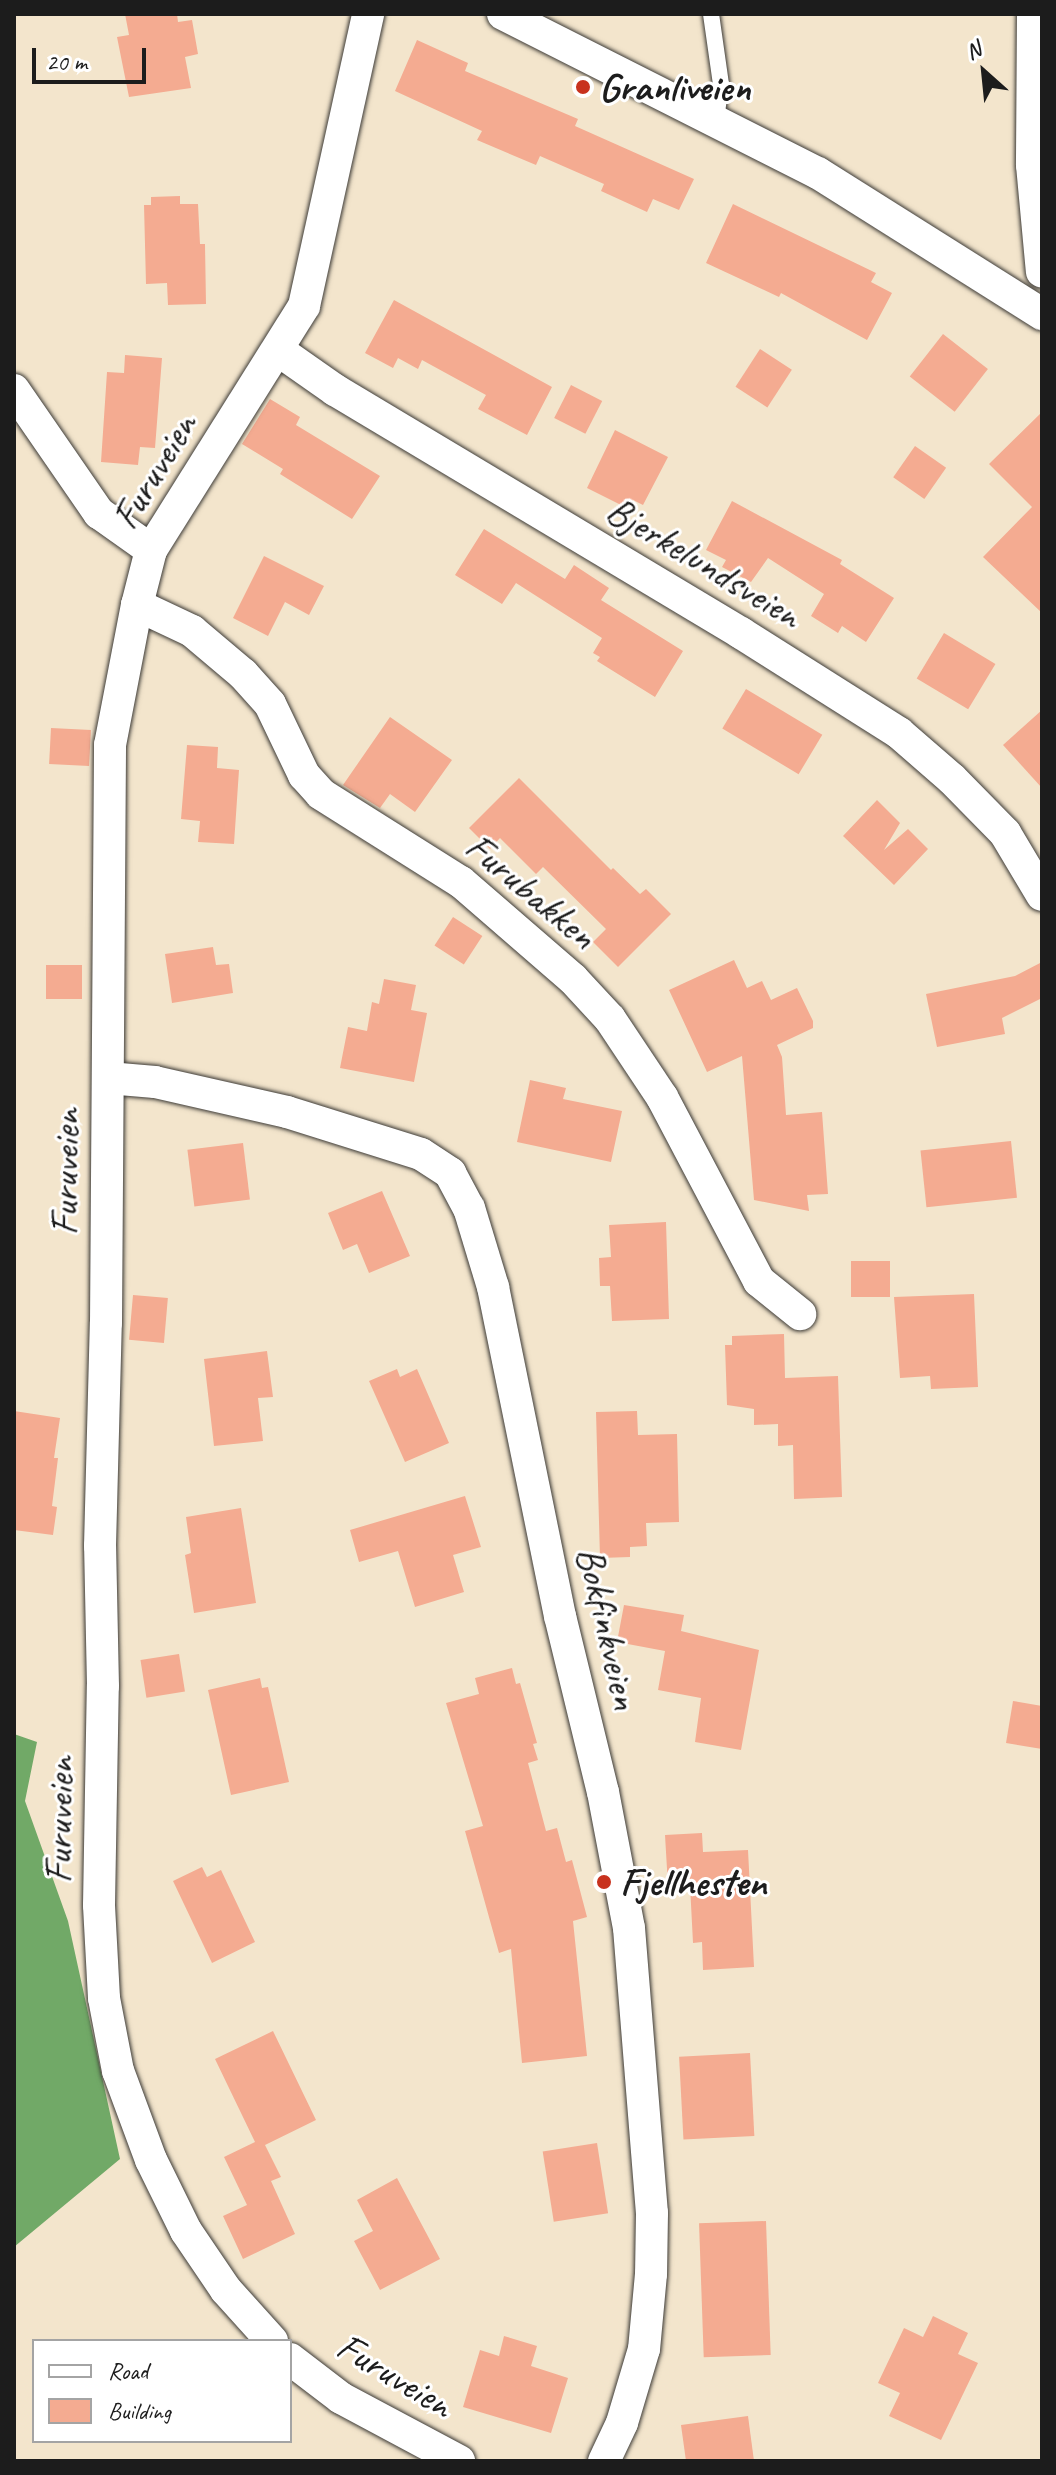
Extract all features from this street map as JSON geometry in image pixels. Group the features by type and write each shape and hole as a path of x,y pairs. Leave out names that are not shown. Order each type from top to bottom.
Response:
{"street":[{"name":"Furuveien","path":"270,2339 226,2290 202,2255 151,2160 118,2071 104,1998 99,1905 103,1686 100,1546 110,745 151,550 304,306 368,14"},
{"path":"503,14 818,173 1042,314"},
{"path":"1033,14 1036,81 1032,165 1042,272"},
{"name":"Bjerkelundsveien","path":"278,350 335,390 741,633 899,733 952,779 1005,833 1042,895"},
{"path":"14,390 99,513 151,550"},
{"name":"Furubakken","path":"137,605 192,631 243,674 270,704 304,775 321,794 461,882 573,979 610,1019 662,1097 759,1281 800,1314"},
{"name":"Bokfinkveien","path":"108,1078 155,1082 287,1112 407,1149 450,1173 469,1208 493,1287 560,1616 603,1792 629,1928 650,2183 651,2274 644,2349 622,2423 604,2461"},
{"name":"Furuveien","path":"292,2361 341,2398 459,2461"}],"lane":[{"path":"711,14 721,84 716,120"}],"green space":[{"path":"14,1734 37,1742 25,1801 68,1921 120,2159 14,2247"}],"building":[{"path":"125,14 177,14 178,22 192,20 198,54 185,57 191,88 129,97 117,37 129,35"},
{"path":"417,40 468,63 465,71 578,119 575,126 694,179 679,210 653,199 647,212 601,191 604,184 540,156 536,165 477,140 482,131 395,91"},
{"path":"180,196 180,204 198,204 200,244 205,244 206,304 168,305 167,283 146,284 144,205 151,205 151,197"},
{"path":"733,204 876,273 871,282 892,293 867,340 781,293 779,297 706,263"},
{"path":"394,300 552,387 527,435 478,409 486,395 422,360 418,369 398,358 393,368 365,353"},
{"path":"943,334 988,369 955,412 910,377"},
{"path":"760,349 792,370 767,407 735,387"},
{"path":"125,355 162,358 155,448 140,447 138,465 101,462 107,372 124,373"},
{"path":"571,385 602,401 585,434 554,418"},
{"path":"270,399 300,417 296,425 380,476 352,519 280,474 283,469 242,444"},
{"path":"1042,412 1042,613 983,557 1032,507 989,464"},
{"path":"615,430 668,457 643,505 633,500 629,509 587,488"},
{"path":"915,446 946,468 924,499 893,477"},
{"path":"732,501 842,560 840,564 894,598 866,642 842,626 838,633 811,616 824,594 768,558 751,582 722,567 726,560 706,550"},
{"path":"484,529 565,579 574,565 609,588 601,600 683,651 655,697 597,661 600,657 593,653 602,638 516,583 502,604 455,575"},
{"path":"264,556 324,586 309,615 285,602 268,636 233,618"},
{"path":"944,633 995,664 968,709 917,678"},
{"path":"746,689 822,735 799,774 722,728"},
{"path":"1042,710 1042,788 1003,745"},
{"path":"390,717 452,760 415,812 390,794 380,808 343,785"},
{"path":"51,728 91,730 89,766 49,764"},
{"path":"187,745 218,747 217,768 239,770 234,844 198,842 200,821 181,819"},
{"path":"519,778 611,870 613,868 640,894 646,889 671,914 618,967 593,942 606,929 543,867 536,874 500,838 490,849 469,828"},
{"path":"877,800 900,823 884,850 908,829 928,849 894,885 843,836"},
{"path":"453,917 482,936 464,965 434,946"},
{"path":"213,947 216,965 229,964 233,993 172,1003 165,954"},
{"path":"734,960 747,988 762,981 771,1000 797,988 813,1021 813,1028 777,1045 782,1057 786,1115 822,1112 828,1194 807,1195 809,1211 754,1200 742,1056 707,1072 669,990"},
{"path":"1042,962 1042,998 1002,1018 1005,1034 937,1047 926,994 1015,976"},
{"path":"46,965 82,965 82,999 46,999"},
{"path":"384,979 416,985 411,1010 427,1013 414,1082 340,1068 348,1027 367,1031 372,1002 379,1004"},
{"path":"530,1080 566,1088 563,1099 622,1111 611,1162 517,1142"},
{"path":"1011,1141 1017,1198 926,1207 920,1151"},
{"path":"243,1143 250,1200 194,1206 187,1150"},
{"path":"382,1191 410,1256 369,1273 357,1244 343,1250 328,1213"},
{"path":"666,1222 669,1319 612,1321 610,1286 600,1286 599,1258 611,1257 609,1225"},
{"path":"851,1261 890,1261 890,1297 851,1297"},
{"path":"974,1294 978,1387 931,1389 930,1376 900,1378 894,1297"},
{"path":"133,1295 168,1298 164,1343 129,1340"},
{"path":"784,1334 785,1378 838,1376 842,1497 794,1499 793,1445 778,1446 778,1424 754,1425 754,1409 727,1405 725,1345 732,1345 732,1336"},
{"path":"267,1351 273,1397 258,1398 263,1441 214,1446 204,1359"},
{"path":"397,1369 400,1377 417,1369 449,1443 405,1462 369,1381"},
{"path":"14,1411 60,1418 54,1458 58,1458 52,1506 57,1507 53,1535 14,1530"},
{"path":"637,1411 638,1435 677,1434 679,1522 646,1523 647,1546 630,1547 630,1557 600,1558 596,1412"},
{"path":"465,1496 481,1547 453,1555 464,1592 415,1607 398,1551 359,1562 350,1530"},
{"path":"241,1508 256,1603 194,1613 185,1555 191,1553 186,1517"},
{"path":"624,1605 684,1615 681,1631 759,1650 741,1750 695,1742 701,1698 658,1690 665,1651 617,1642"},
{"path":"179,1654 185,1692 146,1698 140,1660"},
{"path":"512,1668 516,1684 520,1683 537,1743 533,1744 538,1760 528,1763 546,1831 557,1828 566,1862 572,1860 587,1917 573,1921 587,2056 522,2063 511,1949 499,1953 465,1831 483,1826 446,1703 479,1694 475,1678"},
{"path":"260,1678 262,1688 268,1687 289,1782 231,1795 208,1690"},
{"path":"1013,1701 1042,1706 1042,1749 1006,1743"},
{"path":"702,1833 703,1852 748,1850 754,1967 703,1970 702,1942 693,1943 690,1885 668,1886 665,1835"},
{"path":"202,1867 207,1877 221,1870 255,1942 212,1963 173,1881"},
{"path":"273,2031 316,2120 265,2145 281,2177 271,2181 295,2234 243,2259 223,2216 247,2205 224,2157 255,2142 215,2059"},
{"path":"750,2053 754,2136 683,2140 679,2057"},
{"path":"597,2143 608,2213 554,2222 543,2152"},
{"path":"397,2178 440,2259 380,2290 354,2241 373,2231 357,2200"},
{"path":"766,2221 771,2355 704,2357 699,2223"},
{"path":"933,2316 968,2333 958,2354 978,2363 941,2440 889,2416 900,2393 878,2383 904,2328 923,2337"},
{"path":"504,2336 537,2346 531,2366 568,2378 551,2433 463,2407 480,2350 499,2356"},
{"path":"748,2416 754,2461 686,2461 681,2425"}],"place":[{"name":"Granliveien","path":"583,87"},
{"name":"Fjellhesten","path":"604,1882"}]}
